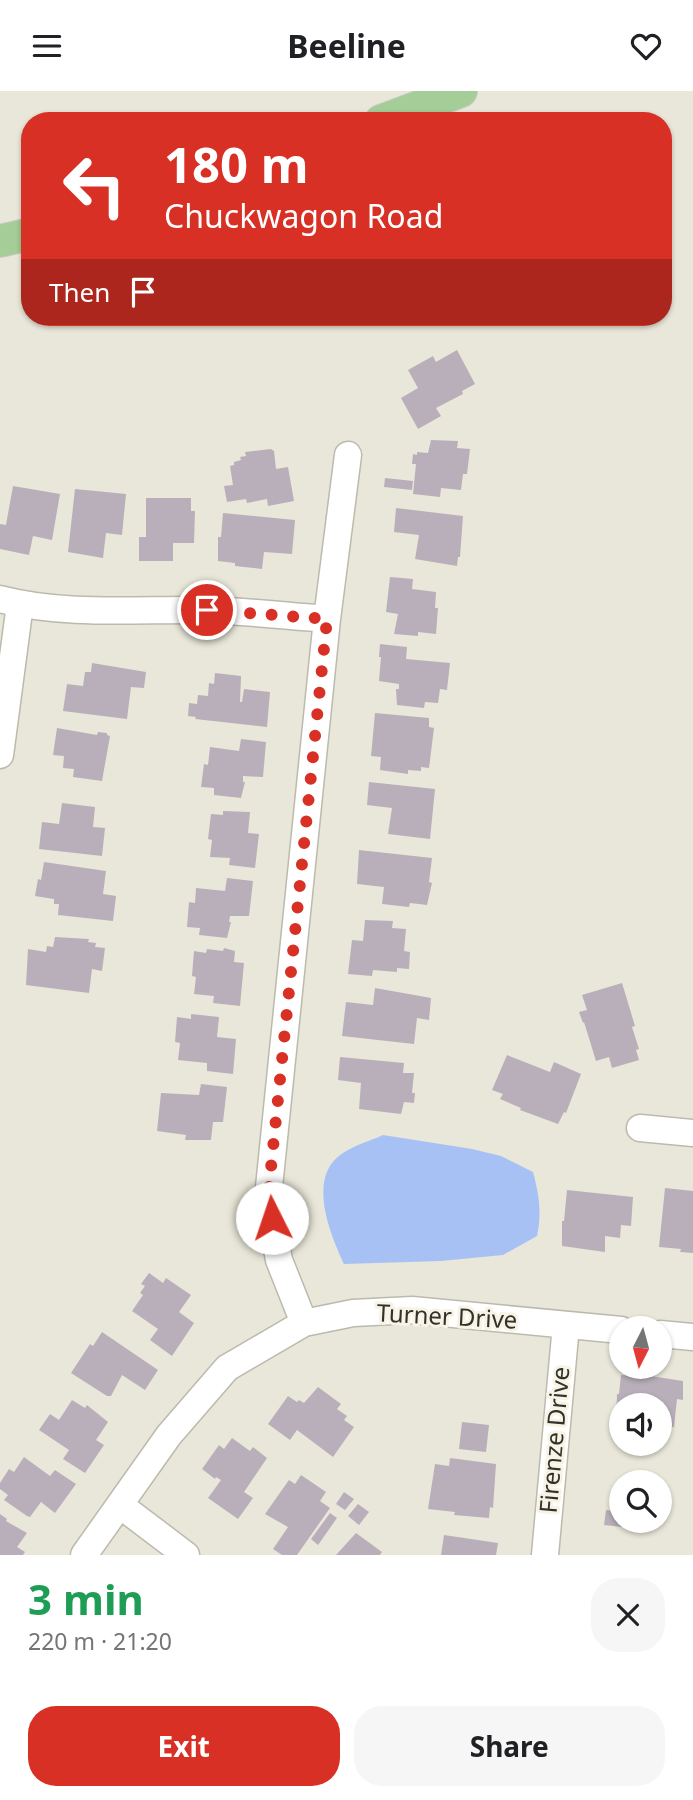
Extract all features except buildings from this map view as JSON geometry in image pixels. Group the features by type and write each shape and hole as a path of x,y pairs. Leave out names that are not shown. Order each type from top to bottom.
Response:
{"main road":[{"path":"404,112 461,91"},
{"path":"0,241 21,236"}],"street":[{"path":"304,1323 279,1261 268,1197 327,619 348,455"},
{"path":"0,755 10,602 84,611 207,610 327,619"},
{"path":"640,1128 693,1133"},
{"name":"Turner Drive","path":"84,1555 169,1435 227,1368 304,1323 353,1313 412,1310 609,1329"},
{"name":"Firenze Drive","path":"545,1555 566,1325"},
{"path":"672,1335 693,1337"},
{"path":"120,1505 186,1555"}],"water":[{"path":"383,1135 501,1156 533,1172 539,1204 537,1236 503,1255 441,1261 344,1264 324,1206 326,1176 332,1163 343,1153"}],"route":[{"path":"207,610 327,619 268,1197 272,1218"}]}
